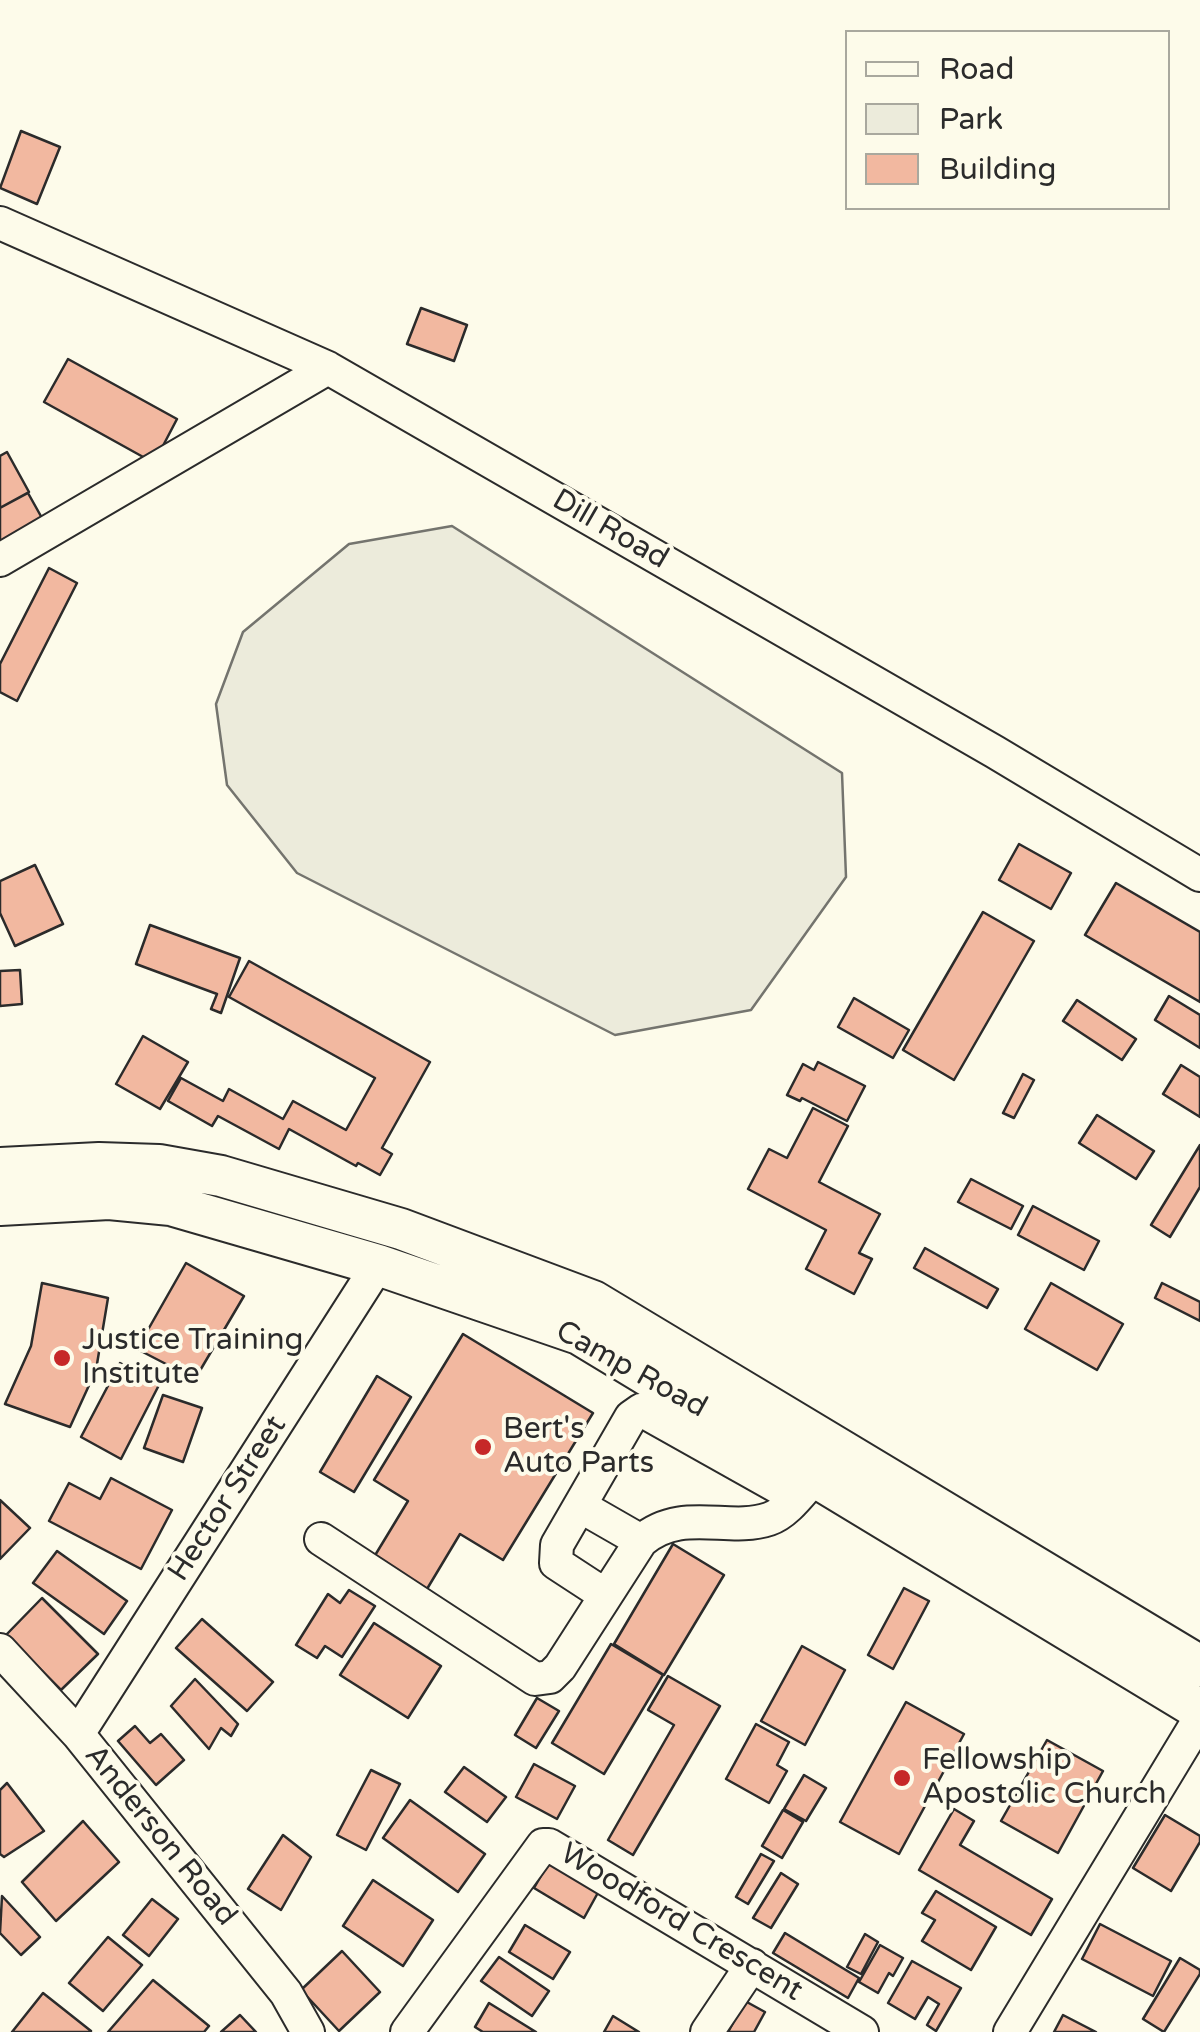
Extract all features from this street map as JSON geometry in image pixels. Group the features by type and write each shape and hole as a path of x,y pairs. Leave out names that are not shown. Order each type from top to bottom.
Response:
{"main road":[{"name":"Camp Road","path":"0,1168 99,1163 159,1166 221,1176 402,1229 592,1301 950,1537 1200,1714"},
{"name":"Camp Road","path":"0,1205 109,1198 171,1205 378,1265 579,1334 805,1487 950,1537 1200,1666"}],"street":[{"name":"Dill Road","path":"0,222 328,368 995,752 1200,876"},
{"path":"0,560 328,368"},
{"name":"Hector Street","path":"78,1734 378,1265"},
{"path":"321,1539 535,1679 550,1677 560,1667 641,1541 662,1527 688,1522 766,1521 780,1514 805,1487 641,1410 631,1417 557,1545 556,1563 605,1596"},
{"path":"580,1506 641,1541"},
{"name":"Anderson Road","path":"0,1650 78,1734 286,1992 308,2032"},
{"path":"1010,2032 1200,1714"},
{"name":"Woodford Crescent","path":"407,2032 543,1845 550,1845 862,2032"},
{"path":"707,2032 752,1965"}],"green space":[{"path":"452,526 842,773 846,877 751,1010 615,1035 297,873 227,785 216,704 243,632 349,544"}],"building":[{"path":"21,131 60,147 37,204 0,188"},
{"path":"421,308 467,325 454,361 407,344"},
{"path":"68,359 177,419 154,463 44,402"},
{"path":"7,452 29,492 0,508 0,456"},
{"path":"28,493 47,527 0,553 0,508"},
{"path":"49,568 77,583 17,701 0,692 0,664"},
{"path":"1019,844 1071,873 1051,909 999,880"},
{"path":"35,865 63,924 15,946 0,913 0,881"},
{"path":"1116,883 1200,932 1200,1002 1085,935"},
{"path":"983,912 1034,941 954,1080 903,1050"},
{"path":"150,925 240,958 221,1013 211,1009 217,994 136,964"},
{"path":"249,961 430,1062 382,1148 392,1154 380,1175 289,1129 279,1149 218,1116 212,1126 168,1101 181,1078 223,1101 229,1089 283,1119 293,1101 346,1130 375,1078 229,997"},
{"path":"20,970 22,1004 0,1006 0,971"},
{"path":"1169,996 1200,1015 1200,1048 1155,1020"},
{"path":"854,998 909,1030 893,1058 838,1027"},
{"path":"1077,1000 1136,1039 1122,1060 1063,1021"},
{"path":"143,1036 188,1062 160,1109 116,1084"},
{"path":"818,1062 865,1086 847,1121 802,1098 800,1101 787,1095 803,1064 814,1070"},
{"path":"1181,1065 1200,1077 1200,1117 1163,1094"},
{"path":"1023,1074 1034,1080 1014,1118 1003,1113"},
{"path":"813,1108 848,1126 819,1182 880,1214 859,1253 872,1259 854,1294 806,1269 826,1230 748,1189 769,1149 787,1158"},
{"path":"1097,1115 1154,1151 1136,1179 1079,1143"},
{"path":"1200,1145 1200,1187 1170,1237 1151,1225"},
{"path":"971,1179 1023,1206 1011,1229 958,1202"},
{"path":"1033,1206 1099,1241 1084,1270 1018,1235"},
{"path":"925,1248 998,1289 987,1308 914,1268"},
{"path":"186,1263 244,1296 195,1379 137,1349"},
{"name":"Justice Training Institute","path":"42,1283 108,1298 96,1370 70,1427 5,1404 31,1346"},
{"path":"1051,1283 1123,1324 1097,1370 1025,1329"},
{"path":"1162,1283 1200,1302 1200,1321 1155,1298"},
{"name":"Bert's Auto Parts","path":"463,1334 593,1413 503,1560 460,1534 427,1589 374,1557 408,1501 374,1480"},
{"path":"120,1363 160,1383 121,1459 81,1437"},
{"path":"377,1376 411,1397 354,1492 320,1472"},
{"path":"163,1395 202,1408 183,1462 144,1448"},
{"path":"111,1478 172,1510 141,1569 49,1521 69,1483 100,1499"},
{"path":"0,1500 30,1528 0,1559"},
{"path":"673,1544 724,1575 664,1675 614,1644"},
{"path":"57,1551 127,1601 104,1634 33,1583"},
{"path":"904,1588 929,1601 893,1669 868,1655"},
{"path":"349,1590 375,1606 342,1657 325,1646 317,1658 296,1645 328,1594 340,1603"},
{"path":"42,1598 98,1654 61,1690 6,1635"},
{"path":"202,1619 273,1682 247,1711 176,1648"},
{"path":"374,1623 441,1666 408,1718 340,1675"},
{"path":"611,1644 663,1675 604,1774 552,1743"},
{"path":"802,1646 845,1670 805,1745 761,1721"},
{"path":"668,1676 720,1706 633,1855 608,1840 674,1725 648,1710"},
{"path":"195,1679 238,1724 231,1736 221,1728 209,1749 171,1706"},
{"path":"537,1698 559,1711 536,1748 515,1735"},
{"name":"Fellowship Apostolic Church","path":"906,1702 964,1734 899,1854 840,1822"},
{"path":"756,1724 789,1742 777,1765 787,1771 769,1803 726,1779"},
{"path":"135,1726 150,1743 161,1734 184,1760 156,1785 118,1741"},
{"path":"1047,1740 1103,1771 1058,1853 1001,1821"},
{"path":"534,1764 575,1786 557,1819 516,1797"},
{"path":"464,1767 506,1797 487,1822 445,1792"},
{"path":"371,1770 400,1784 366,1850 337,1835"},
{"path":"804,1775 826,1788 806,1821 784,1809"},
{"path":"7,1783 44,1831 4,1857 0,1854 0,1790"},
{"path":"410,1800 485,1854 458,1892 383,1838"},
{"path":"954,1809 974,1821 960,1845 1052,1899 1031,1935 919,1870"},
{"path":"783,1810 803,1822 782,1858 762,1846"},
{"path":"1165,1815 1200,1836 1171,1891 1133,1868"},
{"path":"83,1821 119,1862 56,1921 22,1882"},
{"path":"283,1835 311,1857 281,1910 248,1889"},
{"path":"761,1854 774,1861 748,1904 736,1897"},
{"path":"550,1860 600,1889 584,1918 534,1888"},
{"path":"781,1873 798,1884 771,1928 753,1918"},
{"path":"373,1880 433,1920 403,1966 343,1926"},
{"path":"936,1891 996,1927 971,1970 922,1941 935,1920 922,1913"},
{"path":"2,1896 40,1937 21,1955 0,1933"},
{"path":"152,1899 178,1919 149,1956 123,1935"},
{"path":"1100,1924 1171,1961 1153,1996 1082,1959"},
{"path":"525,1925 570,1952 553,1979 509,1952"},
{"path":"785,1933 859,1978 848,1998 773,1953"},
{"path":"865,1934 878,1942 861,1974 847,1967"},
{"path":"108,1937 142,1965 103,2011 69,1983"},
{"path":"880,1945 903,1958 878,1993 859,1982"},
{"path":"342,1951 380,1992 339,2031 301,1990"},
{"path":"499,1957 549,1991 532,2016 481,1981"},
{"path":"1180,1958 1200,1970 1200,1974 1164,2032 1143,2019"},
{"path":"912,1961 961,1988 936,2031 927,2025 939,2004 928,1997 915,2019 888,2003"},
{"path":"153,1980 209,2026 204,2032 108,2032"},
{"path":"43,1993 91,2031 12,2032"},
{"path":"745,2001 765,2012 754,2032 728,2032"},
{"path":"489,2003 536,2032 483,2032 475,2027"},
{"path":"240,2015 256,2032 221,2032"},
{"path":"1063,2015 1096,2032 1054,2032"},
{"path":"613,2016 639,2032 604,2032"}],"place":[{"name":"Justice Training Institute","path":"62,1358"},
{"name":"Bert's Auto Parts","path":"483,1447"},
{"name":"Fellowship Apostolic Church","path":"902,1778"}]}
